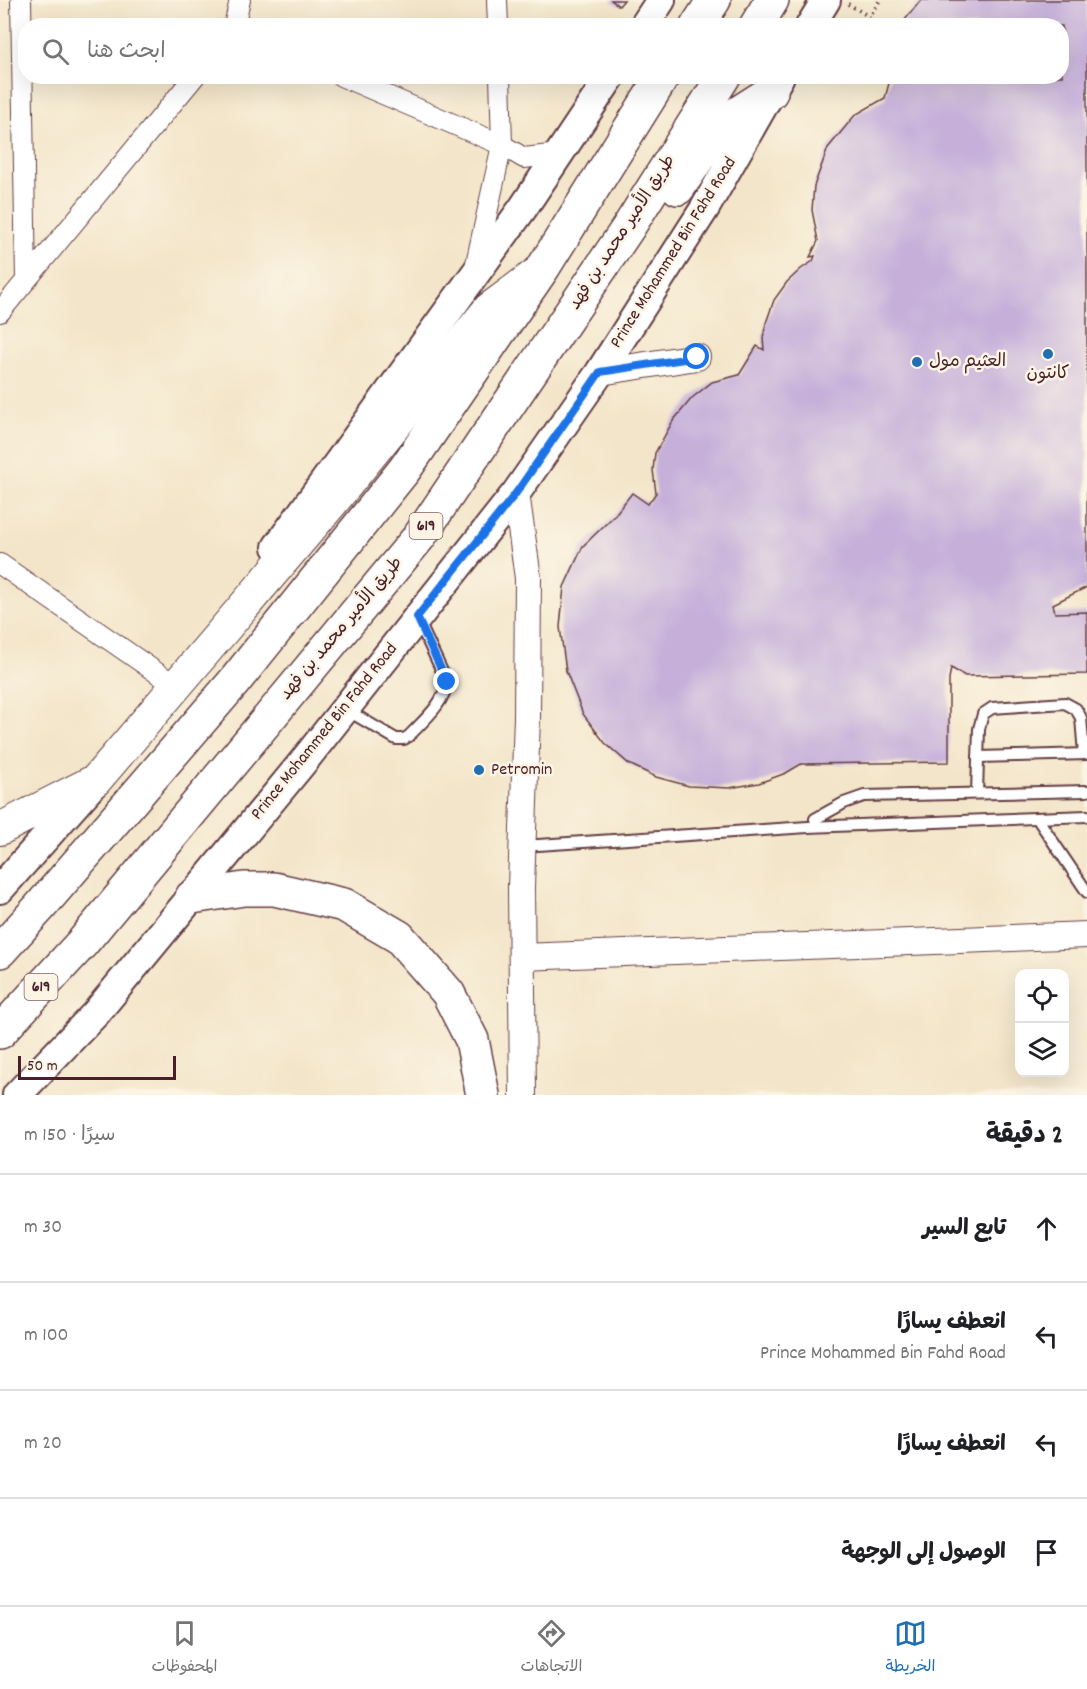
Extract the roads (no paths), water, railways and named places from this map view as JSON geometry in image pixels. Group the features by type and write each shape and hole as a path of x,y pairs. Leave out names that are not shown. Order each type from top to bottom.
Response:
{"highway":[{"path":"702,18 714,0"},
{"path":"761,18 772,0"},
{"path":"0,951 234,682 405,469 543,268 658,84"},
{"name":"طريق الأمير محمد بن فهد","path":"0,1032 83,942 419,537 628,228 719,84"},
{"path":"628,228 674,193 732,117 776,84"},
{"path":"192,897 244,889 274,889 344,905 399,937 448,993 472,1040 483,1095"}],"main road":[{"path":"649,18 661,0"},
{"path":"815,18 826,0"},
{"path":"176,686 473,279 605,84"},
{"name":"Prince Mohammed Bin Fahd Road","path":"17,1095 96,1012 192,897 516,493 600,372 705,208 776,84"},
{"path":"0,889 331,504 489,309 543,268"},
{"path":"0,830 96,780"}],"street":[{"path":"21,0 21,18"},
{"path":"236,18 240,0"},
{"path":"497,0 498,18"},
{"path":"22,84 26,280"},
{"path":"0,312 188,84"},
{"path":"360,84 502,145 524,158 559,154"},
{"path":"473,279 502,145 500,84"},
{"path":"600,372 697,357"},
{"path":"516,493 528,578 523,846 523,1095"},
{"path":"0,564 176,686"},
{"path":"522,957 1087,935"}],"lane":[{"path":"345,708 396,739 404,739 410,736 442,700 447,682 417,617"},
{"path":"977,793 978,756 979,729 983,714 992,708 1065,703 1076,709 1081,718 1086,754 978,756"},
{"path":"815,819 844,803 864,796 1087,791"},
{"path":"523,846 808,827 1087,816"},
{"path":"1037,818 1087,892"}],"place":[{"name":"كانتون","path":"1048,354"},
{"name":"العثيم مول","path":"917,362"},
{"name":"Petromin","path":"479,770"}]}
